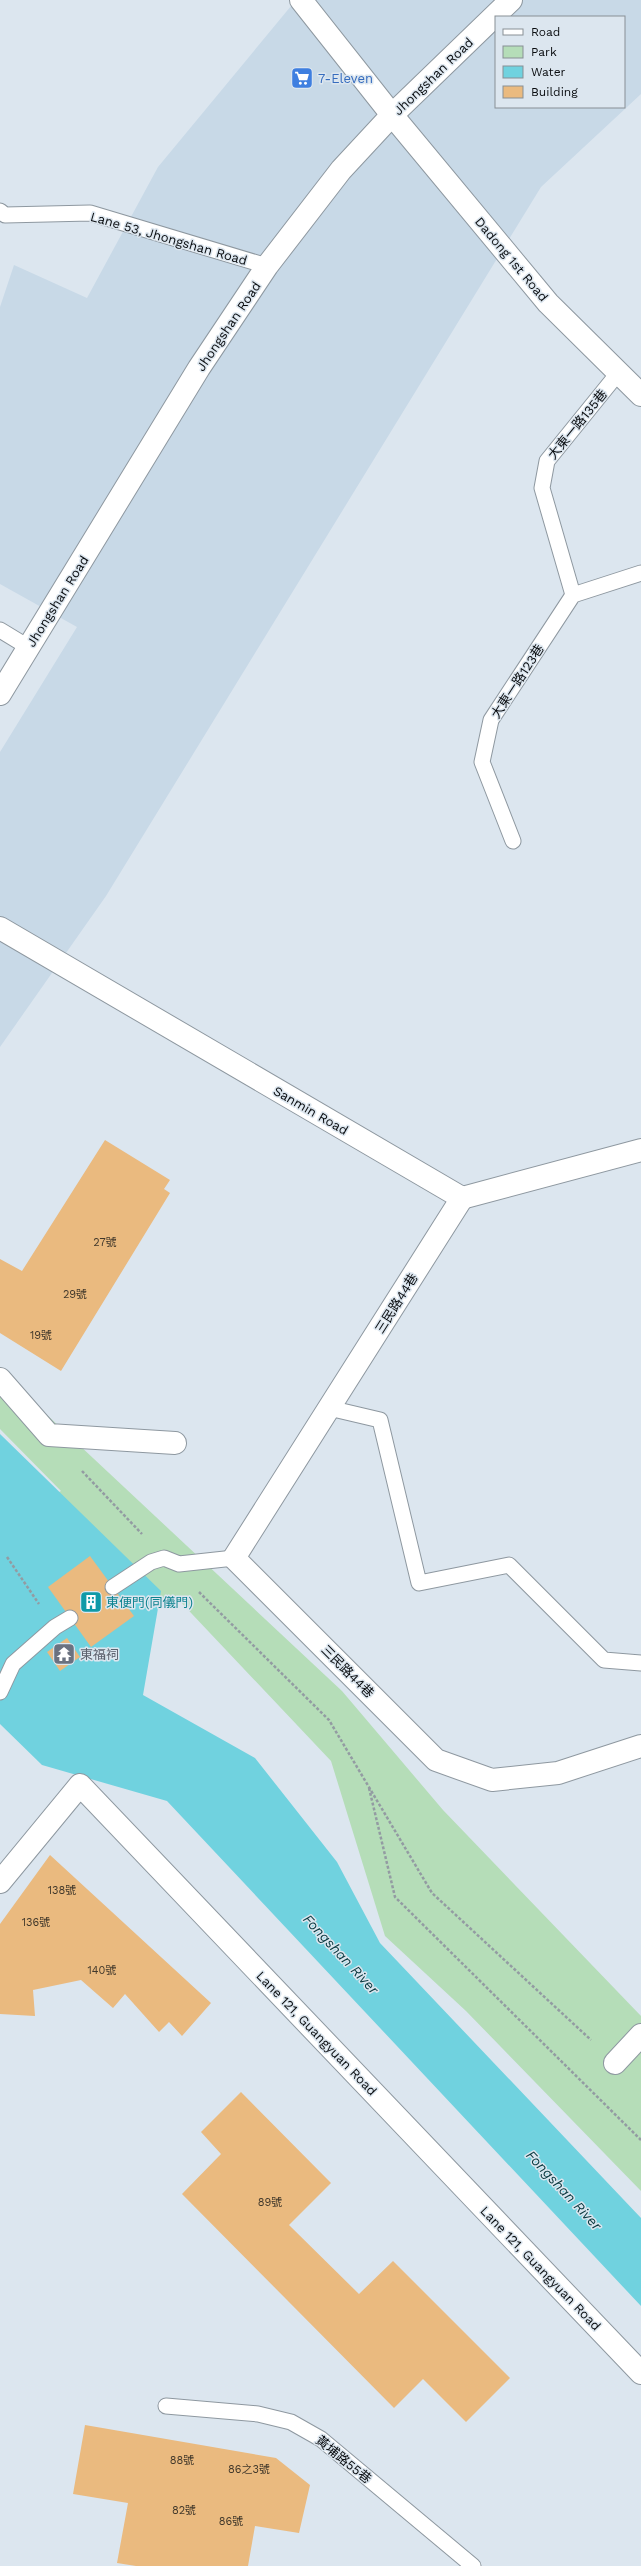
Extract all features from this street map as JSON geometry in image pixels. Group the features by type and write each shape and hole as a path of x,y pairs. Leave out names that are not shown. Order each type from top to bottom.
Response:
{"street":[{"name":"Dadong 1st Road","path":"301,0 392,115 548,303 641,395"},
{"name":"Jhongshan Road","path":"0,694 199,368 267,266 341,170 392,115 511,0"},
{"name":"Sanmin Road","path":"0,928 462,1198"},
{"path":"462,1198 641,1150"},
{"name":"三民路44巷","path":"462,1198 234,1558 436,1760 492,1780 558,1773 641,1746"},
{"path":"0,1379 49,1436 175,1443"},
{"name":"Lane 121, Guangyuan Road","path":"0,1882 80,1785 641,2373"},
{"path":"616,2063 641,2036"}],"lane":[{"name":"Lane 53, Jhongshan Road","path":"0,211 5,215 90,213 267,266"},
{"name":"大東一路135巷","path":"573,595 542,488 546,461 619,372"},
{"path":"573,595 641,573"},
{"name":"大東一路123巷","path":"512,841 482,762 491,720 573,595"},
{"path":"0,630 28,647"},
{"path":"329,1408 380,1420 419,1583 509,1565 604,1660 641,1663"},
{"path":"113,1587 158,1560 179,1564 234,1558"},
{"path":"0,1692 13,1664 55,1627 70,1618"},
{"name":"黃埔路55巷","path":"166,2406 258,2414 291,2422 321,2439 473,2566"}],"path":[{"path":"49,1436 158,1560 329,1720 432,1893 616,2063"},
{"path":"7,1558 55,1627"},
{"path":"368,1786 395,1897 641,2140"}],"shaded area":[{"path":"296,0 641,0 641,94 541,187 106,896 0,1047 0,752 77,627 0,584 0,307 14,265 87,298 158,167"}],"green space":[{"path":"0,1371 342,1691 443,1810 641,2016 641,2191 466,2011 385,1936 331,1761 175,1596 140,1617 0,1525 61,1491 0,1429"}],"water":[{"name":"Fongshan River","path":"0,1434 161,1591 143,1695 255,1758 337,1862 380,1943 641,2218 641,2306 167,1801 42,1765 0,1724"}],"building":[{"path":"105,1140 170,1180 164,1189 170,1193 61,1371 0,1333 0,1259 22,1271"},
{"name":"東便門(同儀門)","path":"90,1556 134,1616 91,1647 48,1587"},
{"name":"東福祠","path":"67,1638 80,1657 60,1671 47,1652"},
{"path":"50,1855 211,2003 182,2036 169,2022 159,2032 125,1994 113,2008 81,1980 33,1990 35,2016 0,2014 0,1924"},
{"path":"241,2092 331,2183 289,2225 359,2294 393,2261 510,2378 466,2422 423,2379 394,2408 182,2194 221,2154 201,2132"},
{"path":"85,2425 276,2458 310,2485 299,2533 255,2526 248,2566 136,2566 117,2563 128,2503 73,2494"}],"place":[{"name":"7-Eleven","path":"302,78"},
{"name":"東便門(同儀門)","path":"91,1602"},
{"name":"東福祠","path":"64,1654"}]}
